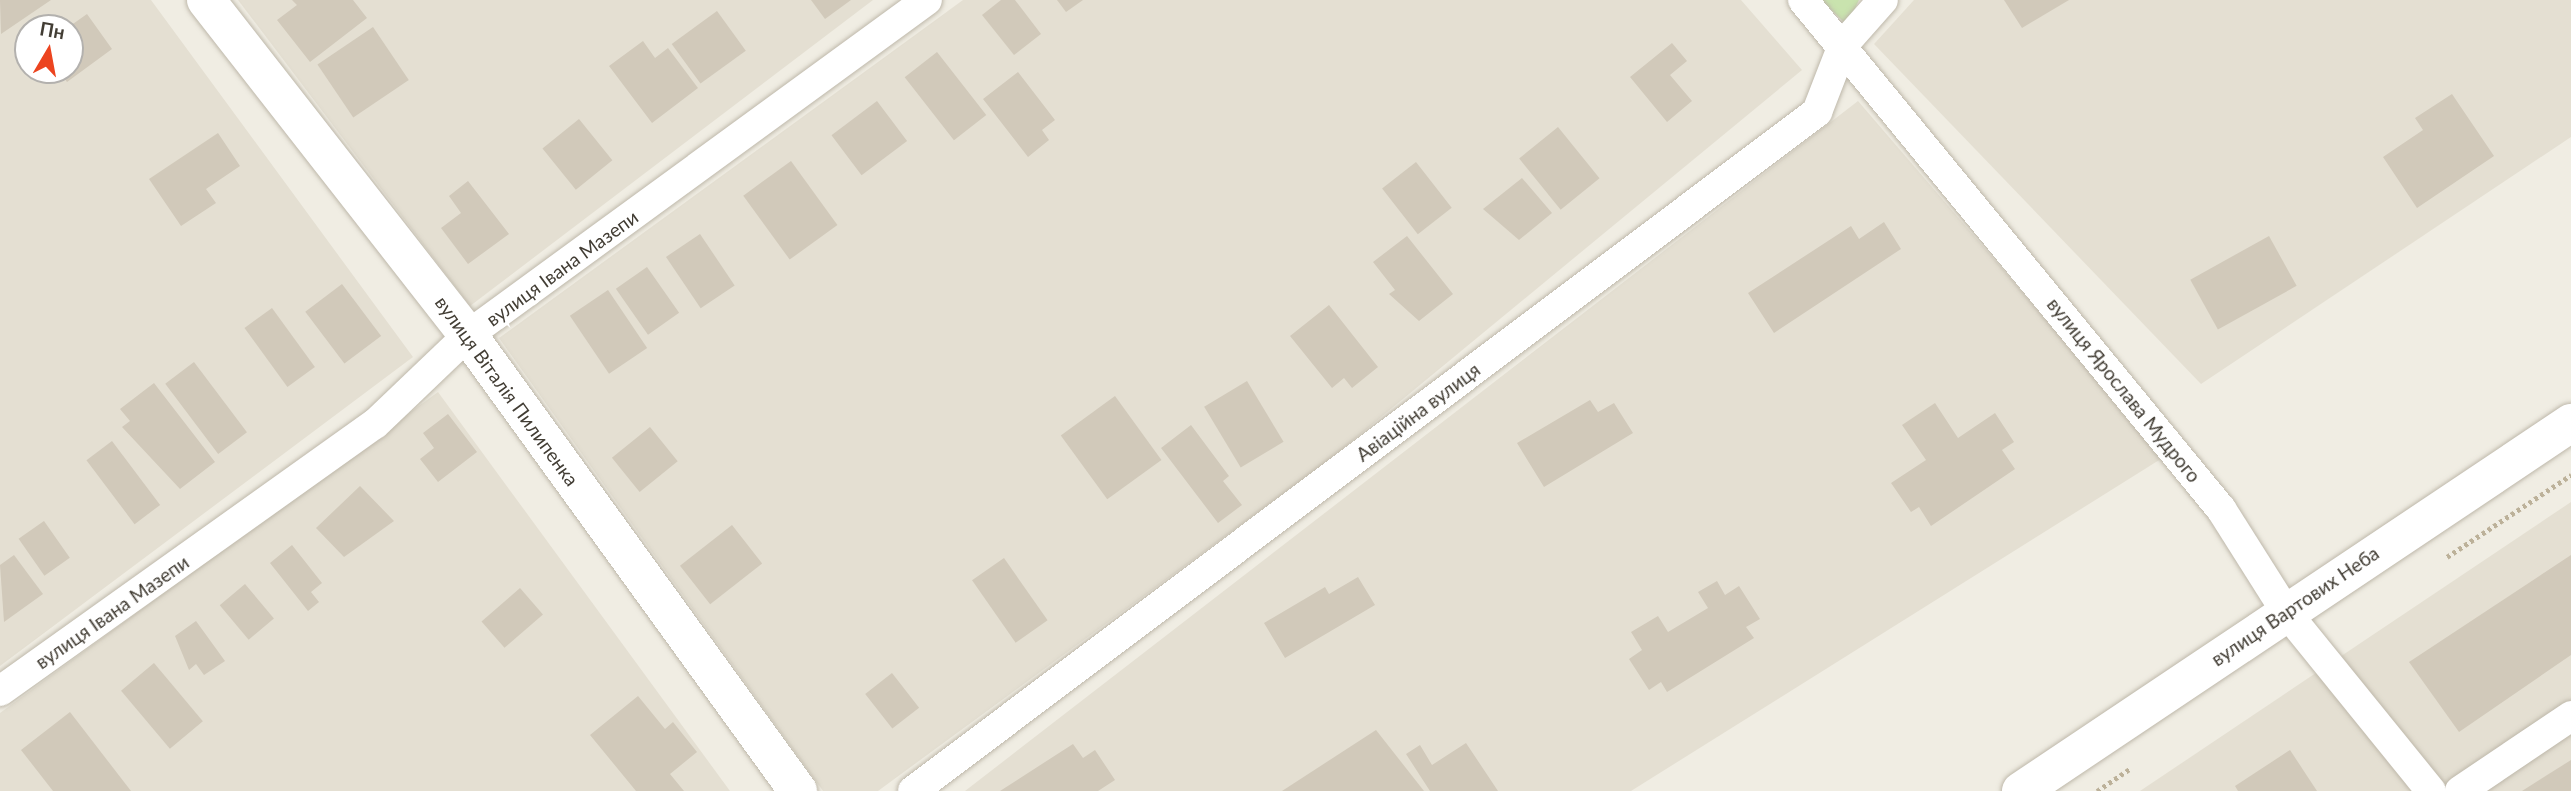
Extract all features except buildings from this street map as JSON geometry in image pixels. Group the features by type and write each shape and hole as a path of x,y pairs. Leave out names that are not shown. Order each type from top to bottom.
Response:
{"street":[{"name":"вулиця Віталія Пилипенка","path":"206,0 468,335 797,791"},
{"name":"вулиця Івана Мазепи","path":"0,691 375,424 468,335 927,0"},
{"name":"вулиця Ярослава Мудрого","path":"1803,0 1843,45 2221,509 2286,612 2431,791"},
{"name":"Авіаційна вулиця","path":"913,791 1817,112 1843,45 1884,0"},
{"name":"вулиця Вартових Неба","path":"2021,791 2571,423"},
{"path":"2460,791 2571,716"}],"shaded area":[{"path":"0,0 151,0 413,357 0,666"},
{"path":"238,0 873,0 470,306"},
{"path":"963,0 1741,0 1802,70 1329,460 878,791 823,791 499,338"},
{"path":"1914,0 2571,0 2571,137 2201,384 1874,44"},
{"path":"1858,101 2164,457 1631,791 965,791"},
{"path":"438,392 730,791 0,791 0,713"},
{"path":"2571,502 2571,791 2140,791"}],"green space":[{"path":"1821,0 1859,0 1847,25"}]}
